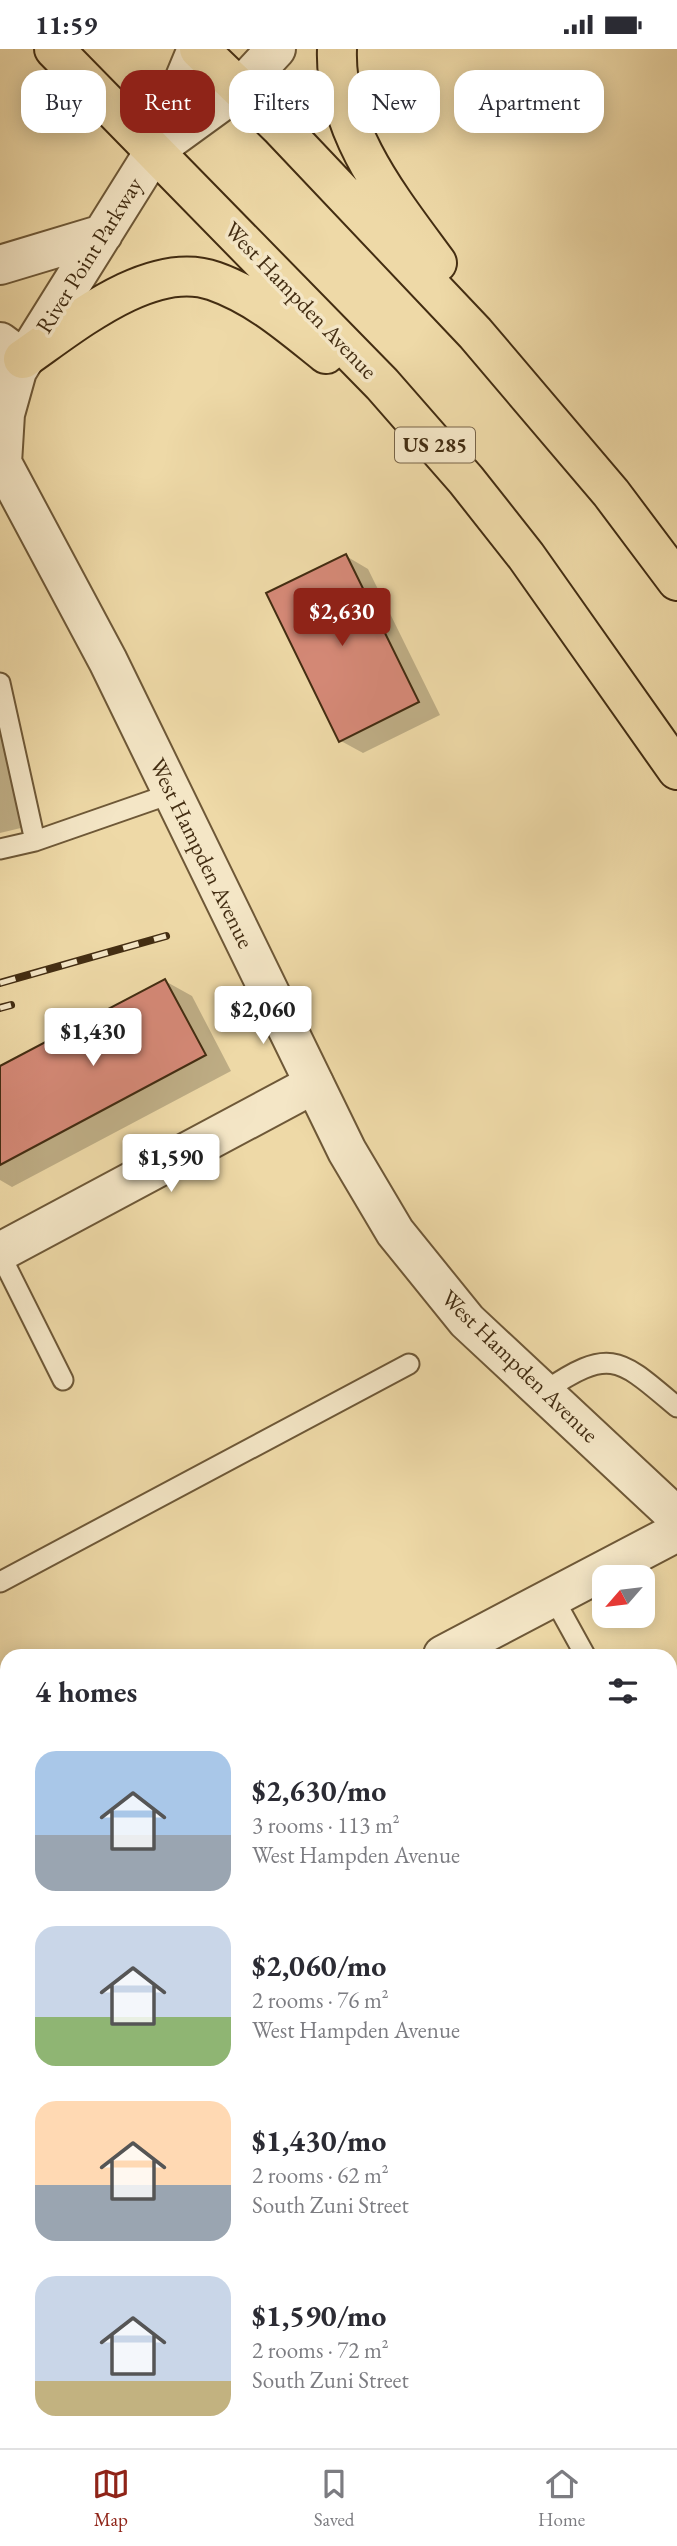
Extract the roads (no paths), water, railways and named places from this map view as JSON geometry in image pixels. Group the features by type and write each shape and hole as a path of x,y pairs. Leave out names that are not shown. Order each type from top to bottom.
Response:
{"highway":[{"name":"West Hampden Avenue","path":"54,49 382,384 421,429 526,556 677,770"},
{"path":"198,49 229,79"},
{"path":"337,49 337,85 344,109 369,164 397,209 549,417 677,581"},
{"path":"283,133 346,195 549,417"},
{"path":"11,350 132,289 183,277 211,279 270,310 421,429"}],"street":[{"name":"River Point Parkway","path":"11,350 103,234 155,150 198,49"},
{"name":"River Point Parkway","path":"257,70 276,49"},
{"name":"River Point Parkway","path":"155,150 229,96"},
{"path":"0,265 103,234"},
{"name":"West Hampden Avenue","path":"11,350 1,462 108,660 314,1084 368,1186 418,1264 467,1321 677,1517"},
{"path":"0,1253 314,1084"},
{"path":"454,1649 677,1532"}],"lane":[{"path":"0,683 34,841"},
{"path":"0,849 34,841 173,793"},
{"path":"0,1253 63,1381"},
{"path":"545,1391 577,1369 596,1363 619,1364 639,1375 677,1407"},
{"path":"0,1582 409,1364"},
{"path":"553,1597 582,1649"}],"railway":[{"path":"0,983 166,936"},
{"path":"0,1008 11,1005"}]}
